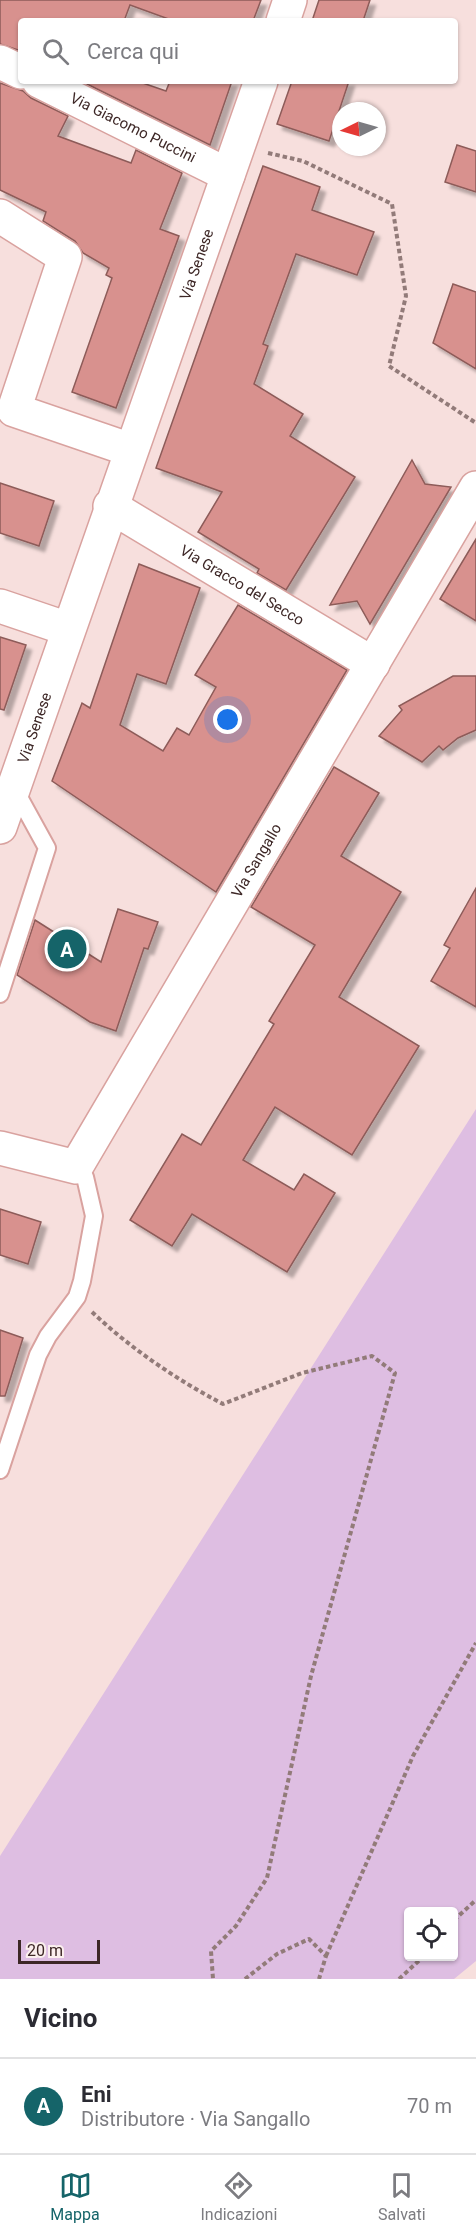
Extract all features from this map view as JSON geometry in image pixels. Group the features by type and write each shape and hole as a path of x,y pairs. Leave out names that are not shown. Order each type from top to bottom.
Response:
{"street":[{"path":"284,18 290,0"},
{"path":"0,62 18,71"},
{"name":"Via Giacomo Puccini","path":"46,84 233,161"},
{"name":"Via Senese","path":"0,827 110,506 260,84"},
{"path":"0,216 65,257 14,410 131,450"},
{"name":"Via Sangallo","path":"76,1167 476,488"},
{"name":"Via Gracco del Secco","path":"110,506 373,664"},
{"path":"0,606 68,629"},
{"path":"0,1148 76,1167"}],"lane":[{"path":"0,994 47,848 13,788"},
{"path":"0,1470 38,1354 77,1296 94,1216 85,1177 76,1167"}],"path":[{"path":"233,161 303,161 392,204 406,296 389,366 476,423"},
{"path":"77,1296 113,1332 199,1392 223,1404 302,1372 372,1356 395,1373 311,1676 267,1878 236,1926 211,1951 213,1979"},
{"path":"319,1979 326,1956 413,1756 476,1643"},
{"path":"458,1916 476,1900"},
{"path":"245,1979 277,1954 309,1939 326,1956"},
{"path":"399,1979 419,1961"}],"shaded area":[{"path":"476,1109 476,1961 454,1979 0,1979 0,1856"}],"building":[{"path":"0,0 261,0 254,18 166,18 130,5 125,18 18,18 18,50 0,44"},
{"path":"319,0 370,0 364,18 313,18"},
{"path":"0,83 23,91 31,98 68,116 58,136 131,163 136,150 182,173 160,229 179,236 116,408 72,392 112,278 106,275 109,268 83,253 75,241 43,221 46,212 0,190"},
{"path":"87,84 146,84 166,91 169,84 231,84 210,145"},
{"path":"291,84 348,84 342,102 332,102 332,132 329,141 277,124"},
{"path":"457,145 476,151 476,192 445,182"},
{"path":"263,166 320,187 312,210 374,232 357,275 296,254 263,344 268,346 254,384 303,414 290,436 355,477 286,590 257,573 259,569 198,532 222,492 156,468"},
{"path":"453,284 476,292 476,369 433,343"},
{"path":"412,460 425,484 451,487 370,624 357,601 330,605"},
{"path":"0,483 54,501 39,546 0,533"},
{"path":"476,539 476,621 440,599"},
{"path":"139,564 200,588 166,684 137,674 120,725 163,751 177,728 189,735 216,687 195,675 238,605 347,670 216,892 52,781 82,703 90,708"},
{"path":"0,637 26,645 4,710 0,709"},
{"path":"453,676 476,676 476,730 458,738 443,750 439,746 422,762 379,736 402,710 399,706"},
{"path":"334,767 379,793 341,856 401,892 339,997 419,1046 352,1155 275,1107 243,1160 294,1190 304,1174 335,1193 287,1272 192,1214 172,1246 130,1220 182,1134 201,1145 274,1024 269,1021 315,945 251,907"},
{"path":"476,888 476,1007 431,981 450,948 444,945"},
{"path":"118,909 158,922 148,949 144,948 116,1031 90,1022 17,975 35,920 101,962"},
{"path":"0,1209 41,1222 28,1264 0,1255"},
{"path":"0,1330 23,1338 5,1396 0,1396"}],"place":[{"name":"Eni","path":"67,949"}]}
